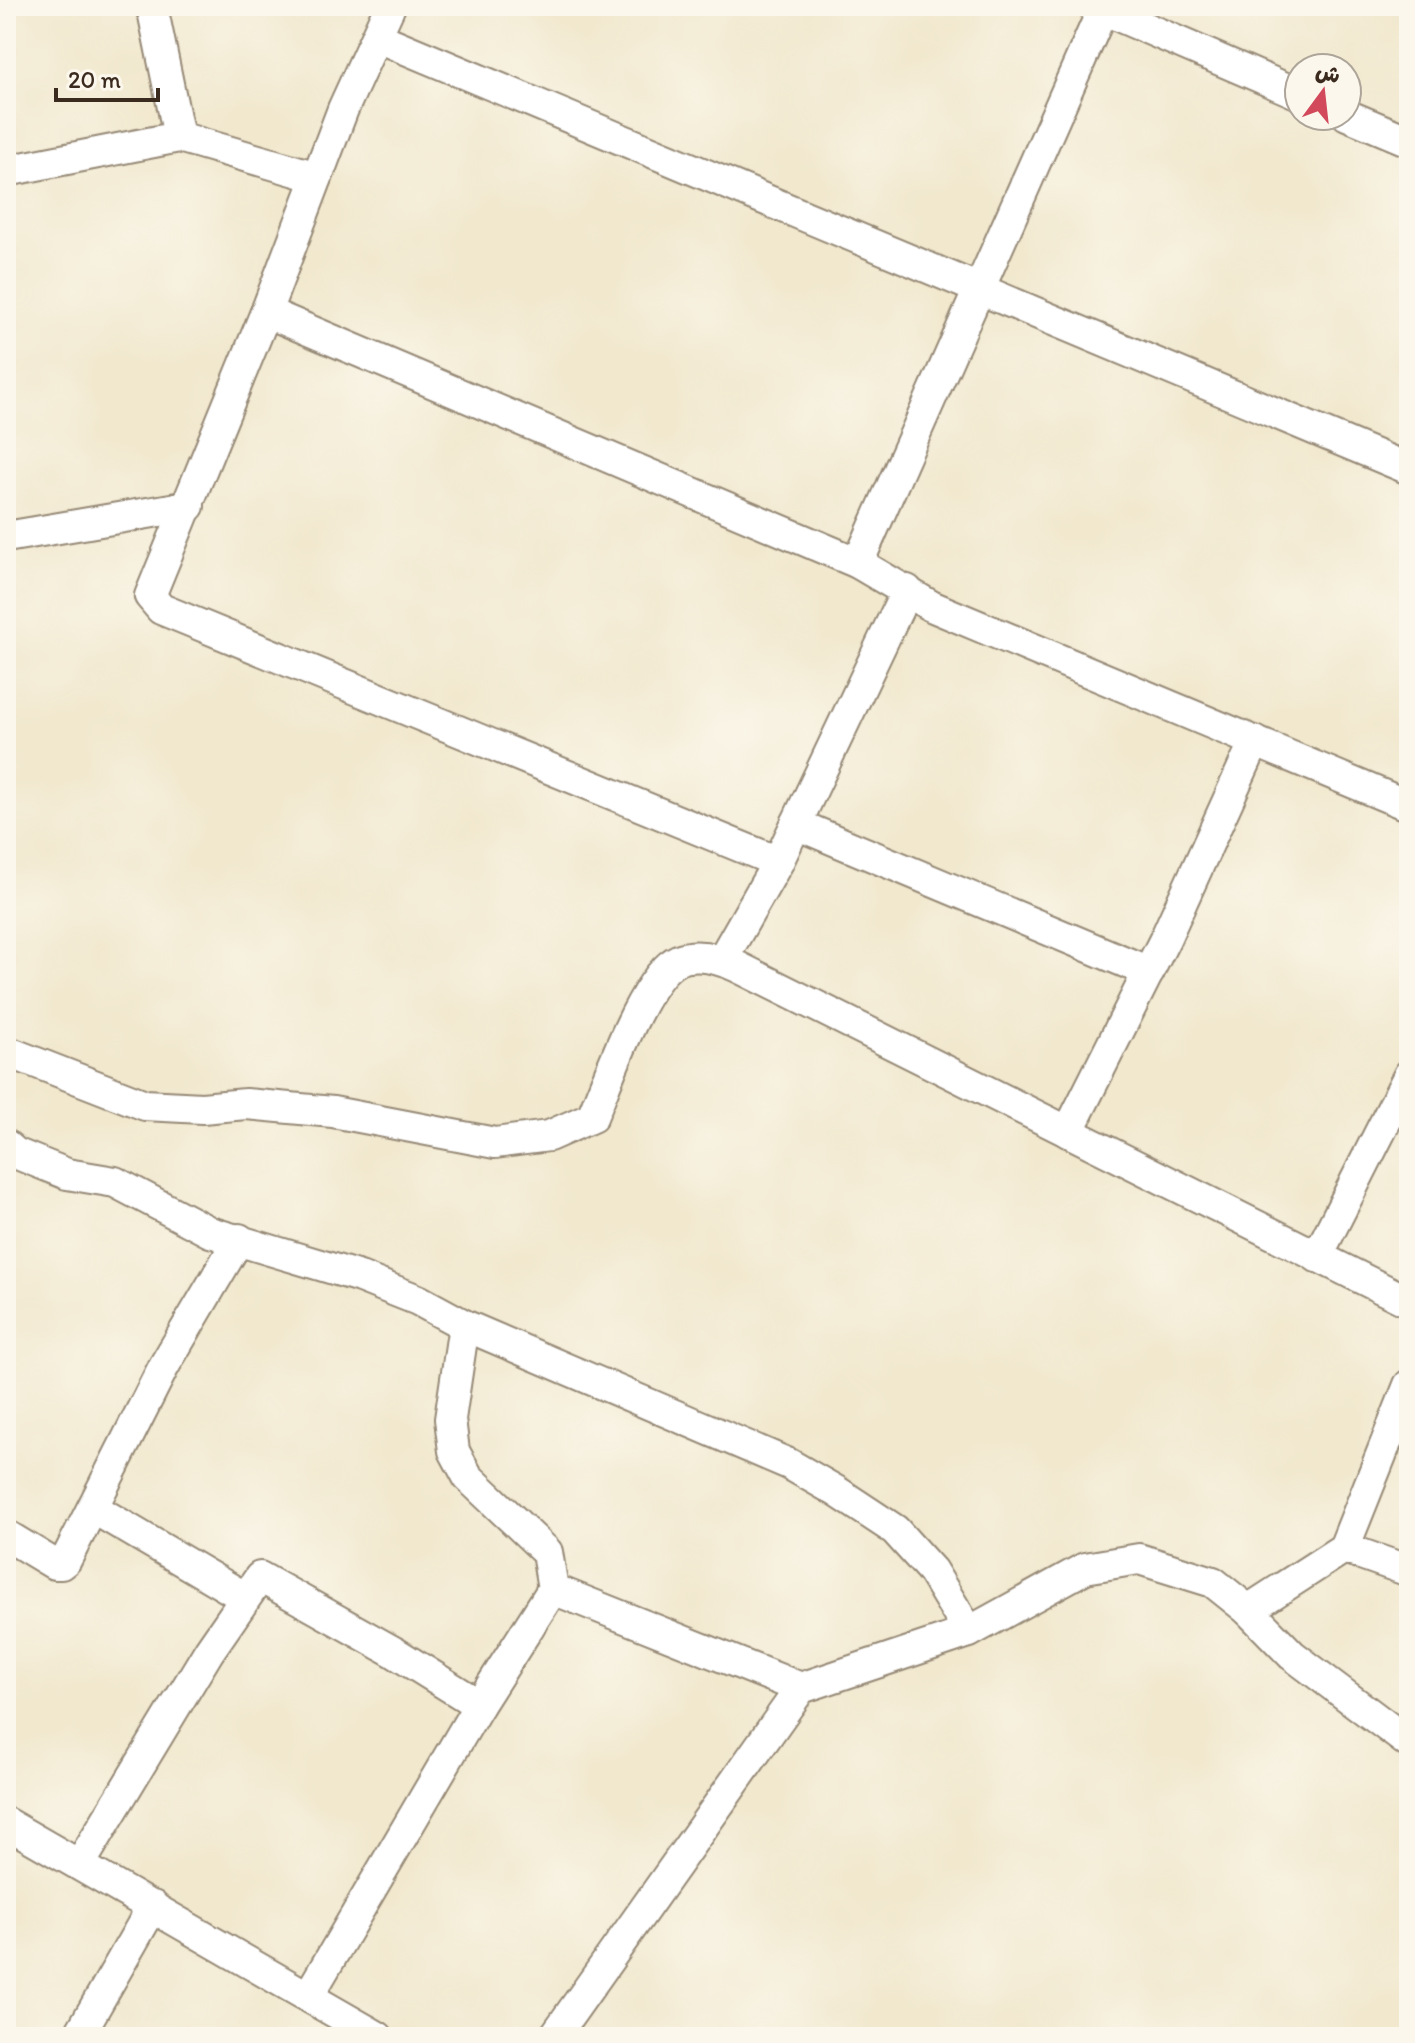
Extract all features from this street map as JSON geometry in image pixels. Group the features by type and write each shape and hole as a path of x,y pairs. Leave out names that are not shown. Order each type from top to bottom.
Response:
{"street":[{"path":"152,6 179,137"},
{"path":"390,6 317,177 189,506 150,596 161,609 778,862"},
{"path":"858,563 980,289 1099,8 1283,87"},
{"path":"377,37 1409,469"},
{"path":"1363,122 1409,141"},
{"path":"6,171 179,137 317,177"},
{"path":"266,312 858,563 931,606 1409,806"},
{"path":"6,537 189,506"},
{"path":"722,960 778,862 907,590"},
{"path":"1068,1132 1149,972 1255,741"},
{"path":"796,824 1149,972"},
{"path":"6,1051 145,1105 202,1108 246,1104 333,1112 495,1143 549,1136 592,1117 653,983 676,960 697,957 722,960 1409,1302"},
{"path":"1317,1257 1397,1128 1409,1075"},
{"path":"6,1145 15,1153 67,1174 115,1182 196,1226 360,1277 418,1300 464,1325 762,1452 836,1491 895,1530 932,1571 969,1632"},
{"path":"6,1535 54,1564 61,1564 93,1508 164,1366 239,1239"},
{"path":"309,1995 479,1705 553,1589 547,1552 468,1477 454,1451 450,1419 464,1325"},
{"path":"1248,1610 1344,1548 1409,1385"},
{"path":"93,1508 244,1597"},
{"path":"1344,1548 1409,1571"},
{"path":"554,2037 801,1688 969,1632 1085,1568 1139,1559 1213,1582 1248,1610 1292,1655 1409,1743"},
{"path":"80,1864 254,1580 260,1577 269,1579 479,1705"},
{"path":"553,1589 801,1688"},
{"path":"6,1823 378,2037"},
{"path":"78,2037 153,1906"}]}
